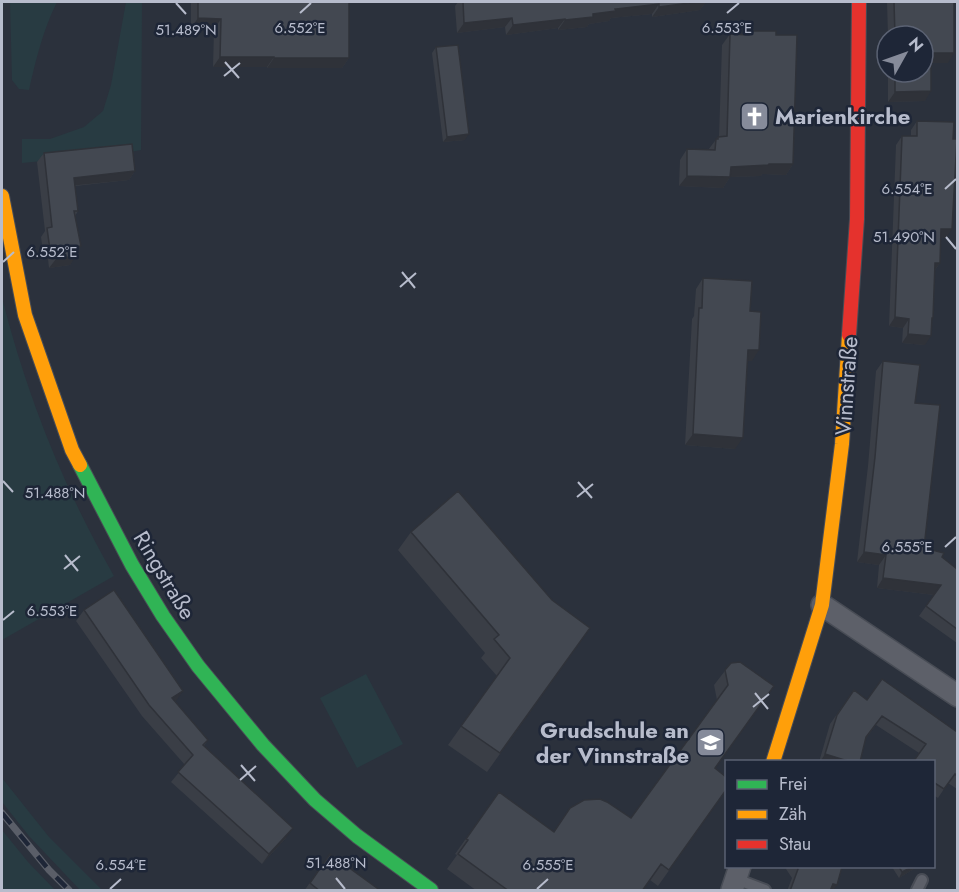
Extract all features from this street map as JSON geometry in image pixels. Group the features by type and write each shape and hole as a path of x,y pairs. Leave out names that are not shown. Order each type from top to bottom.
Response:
{"street":[{"name":"Vinnstraße","path":"774,760 822,605 842,444 857,219 860,2"},
{"name":"Ringstraße","path":"2,196 25,315 72,450 132,565 163,616 198,666 263,745 315,800 357,836 431,891"},
{"path":"822,605 957,696"}],"lane":[{"path":"736,879 765,891"}],"shaded area":[{"path":"10,2 57,2 37,56 29,90 19,89 12,80"},
{"path":"126,2 142,2 141,150 22,163 22,139 50,139 84,127 103,111 111,85"},
{"path":"2,298 23,370 48,440 78,509 114,576 2,640"},
{"path":"366,674 403,744 357,768 320,698"},
{"path":"2,778 49,837 102,890 80,890 29,836 2,802"},
{"path":"2,830 28,862 55,890 2,890"}],"building":[{"path":"198,2 349,2 349,58 220,57 221,19 198,18"},
{"path":"463,2 697,2 615,9 616,11 593,14 593,17 513,25 512,18 464,23"},
{"path":"894,2 954,2 954,53 935,53 935,24 895,24"},
{"name":"Marienkirche","path":"749,31 776,31 776,35 797,35 793,164 731,167 730,177 687,176 687,149 715,150 716,139 727,136 730,34 749,35"},
{"path":"458,45 469,134 447,137 436,47"},
{"path":"895,84 931,84 931,91 895,92"},
{"path":"917,121 954,122 953,139 957,139 952,229 941,229 940,263 935,263 931,336 908,334 909,319 895,317 902,136 917,136"},
{"path":"132,144 135,171 74,178 78,211 74,211 81,246 75,247 76,256 56,259 54,250 50,250 47,228 52,227 44,153"},
{"path":"703,278 752,281 750,311 761,312 759,350 748,350 743,438 693,434 699,308 702,308"},
{"path":"883,361 920,365 915,403 940,405 924,548 944,553 942,557 957,569 957,629 926,606 941,585 883,578 886,555 864,552"},
{"path":"458,491 552,600 590,628 500,753 461,726 510,658 494,639 499,635 411,532"},
{"path":"114,590 183,691 172,698 208,740 203,745 293,828 269,854 178,772 193,755 149,705 84,610"},
{"name":"Grudschule an der Vinnstraße","path":"740,662 774,686 715,768 725,776 725,791 669,870 661,864 642,891 509,891 458,854 499,792 554,832 570,808 584,800 600,799 631,818 728,685 725,670 731,663"},
{"path":"882,679 957,732 957,776 955,774 944,789 935,783 935,760 914,760 926,744 882,716 866,737 860,760 844,760 825,754 837,715 854,690 867,700"},
{"path":"330,854 381,891 320,891 310,883"},
{"path":"842,868 837,885 833,884 830,891 790,891 798,869"}],"railway":[{"path":"2,813 49,870 69,890"}],"traffic: fast":[{"path":"80,465 132,565 163,616 198,666 263,745 315,800 357,836 431,890"}],"traffic: slow":[{"path":"2,196 25,315 72,450 80,465"},
{"path":"774,760 822,605 842,444 849,335"}],"traffic: jam":[{"path":"849,335 857,219 859,2"}],"place":[{"name":"Marienkirche","path":"754,116"},
{"name":"Grudschule an der Vinnstraße","path":"710,743"}]}
